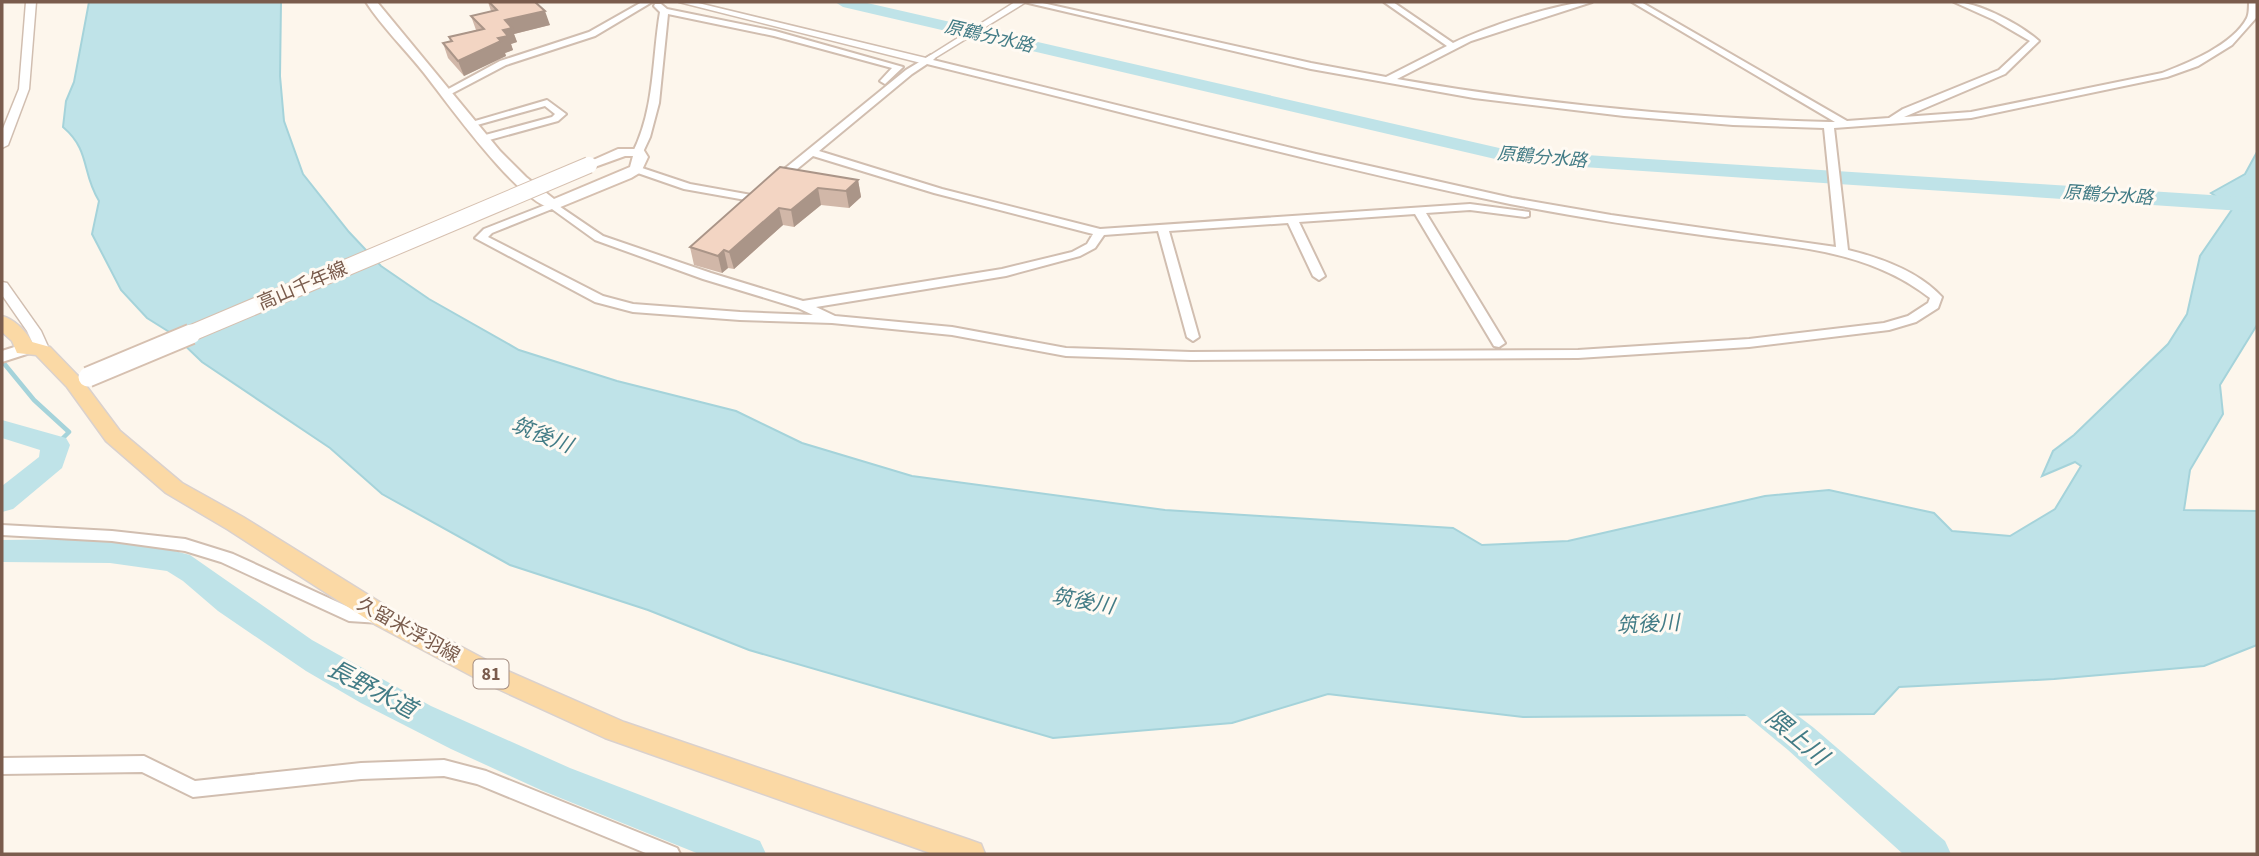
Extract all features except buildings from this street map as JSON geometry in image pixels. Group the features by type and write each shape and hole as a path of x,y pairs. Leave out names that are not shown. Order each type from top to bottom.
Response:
{"main road":[{"path":"371,2 492,154 533,192 553,205 636,169 641,157 638,152"},
{"name":"高山千年線","path":"81,380 589,165 624,152 638,152"},
{"name":"久留米浮羽線","path":"2,322 21,339 20,353 81,380 113,436 174,488 235,523 385,618 539,698 614,730 970,854"}],"street":[{"path":"2,145 24,89 31,2"},
{"path":"446,93 503,63 592,34 647,2 681,16 775,34 898,67 851,110 847,122"},
{"path":"684,2 928,59 1469,194 1662,227 1842,250 1918,282 1936,297 1934,304 1912,320 1885,327 1704,346 1511,356 1191,356 1066,352 952,331 832,319 765,318 633,308 600,299 481,238 488,231 553,205 599,238 686,263 802,305 832,319"},
{"path":"1388,2 1452,46"},
{"path":"1387,80 1452,46 1558,9 1588,2"},
{"path":"1636,2 1846,124"},
{"path":"1890,122 1906,111 2002,72 2035,41 1997,18 1958,2"},
{"path":"747,207 847,122 928,59 1022,3 1387,80 1578,109 1716,121 1830,126 2003,110 2164,75 2195,64 2229,43 2252,18 2252,3"},
{"path":"638,152 647,138 664,11"},
{"path":"661,22 681,16 776,23"},
{"path":"470,124 547,103 561,114 555,119 482,139"},
{"path":"1830,126 1842,250"},
{"path":"811,152 938,191 1100,232 1488,208 1595,224 1662,227"},
{"path":"636,169 688,187 757,199"},
{"path":"1419,211 1499,343"},
{"path":"1292,219 1319,276"},
{"path":"1163,228 1193,337"},
{"path":"802,305 1002,272 1076,254 1091,246 1100,232"},
{"path":"2,286 34,331 20,353"},
{"path":"2,530 112,536 184,545 228,558 355,617 385,618"},
{"path":"2,766 144,764 193,789 361,771 444,768 479,777 670,854"}],"water":[{"name":"筑後川","path":"89,2 281,2 280,76 284,121 303,174 349,232 381,266 429,299 519,350 617,381 736,411 802,443 912,476 1165,510 1453,528 1482,545 1568,541 1765,496 1829,490 1934,513 1952,531 2010,536 2055,509 2081,466 2075,462 2042,476 2053,451 2074,435 2168,344 2187,314 2200,256 2233,208 2211,193 2245,174 2257,152 2257,325 2220,385 2223,414 2190,470 2184,510 2257,511 2257,645 2204,666 2054,679 1899,687 1874,714 1523,717 1328,694 1232,723 1053,738 749,650 648,610 510,565 382,494 330,448 202,362 174,335 147,318 121,290 92,234 99,201 82,153 63,127 66,101 74,82"}],"waterway":[{"name":"原鶴分水路","path":"843,2 1508,156 2257,205"},
{"path":"2,361 34,400 69,432 56,445"},
{"name":"長野水道","path":"2,429 56,445 52,461 2,502"},
{"name":"長野水道","path":"2,551 132,553 179,563 300,650 418,716 556,780 746,854"},
{"name":"隈上川","path":"1742,692 1801,739 1931,854"}]}
